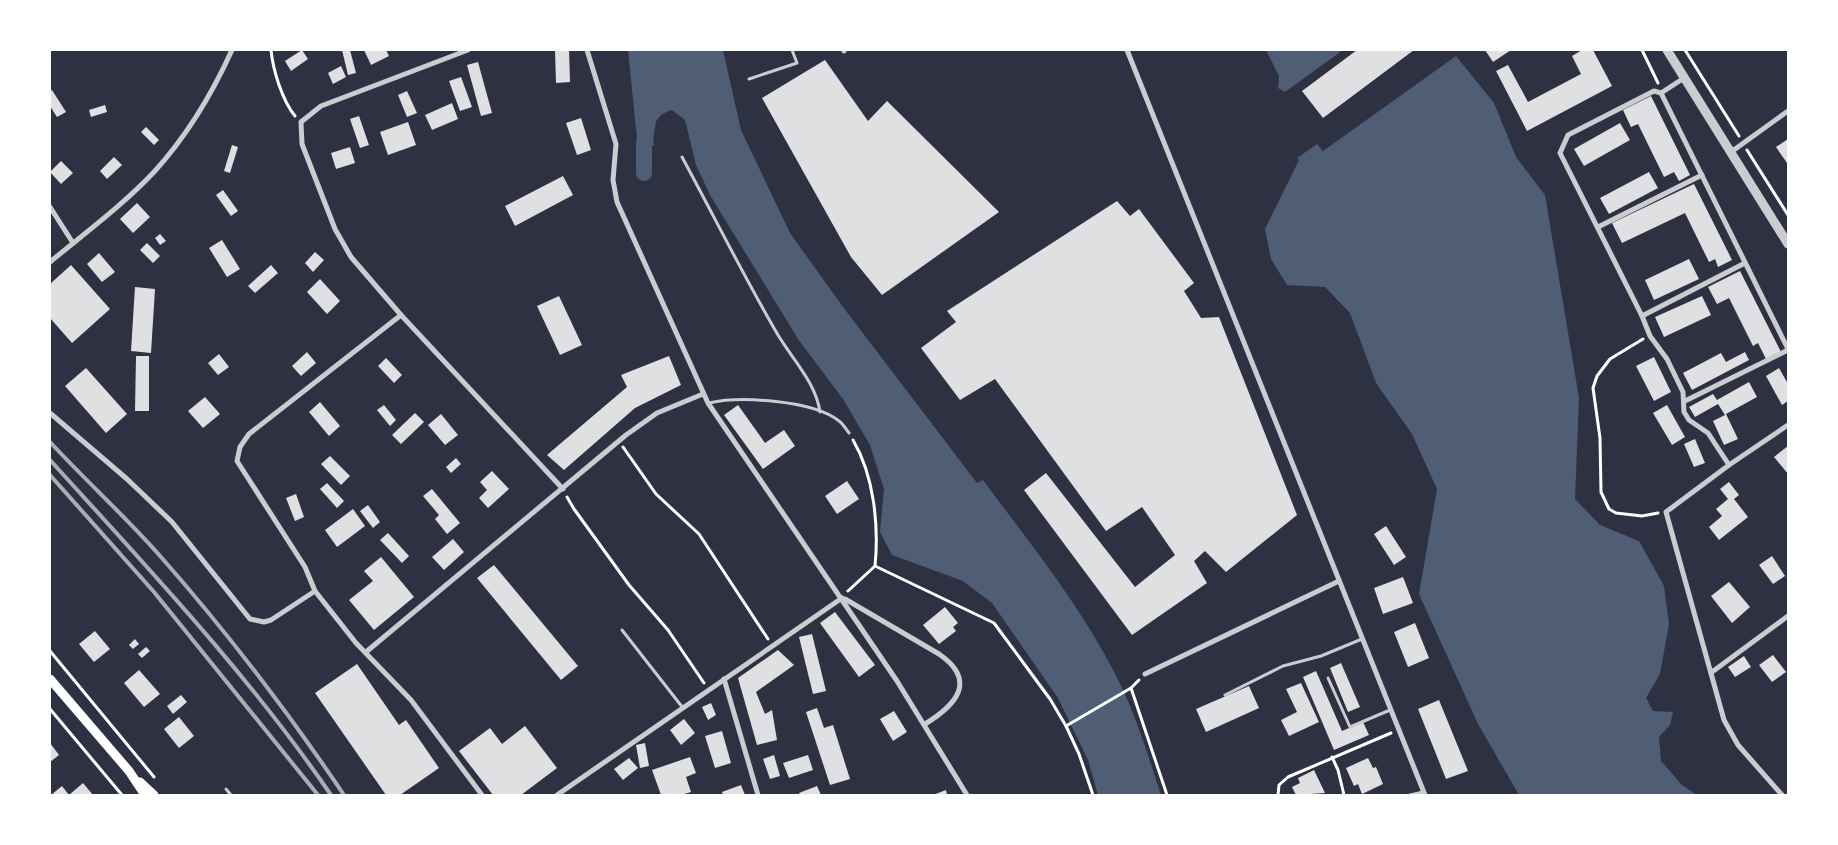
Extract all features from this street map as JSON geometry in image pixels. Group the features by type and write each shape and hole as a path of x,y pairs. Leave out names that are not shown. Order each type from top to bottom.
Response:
{"main road":[{"path":"50,679 129,771 154,795"},
{"path":"129,771 145,795"}],"street":[{"path":"50,262 137,189 172,151 205,102 232,50"},
{"path":"468,50 321,106 301,122 302,144 335,229 351,257 401,315 564,489"},
{"path":"587,50 616,144 613,180 617,202 703,394 925,724 967,795"},
{"path":"1126,50 1424,793"},
{"path":"1668,50 1788,244"},
{"path":"1660,93 1684,78"},
{"path":"1686,401 1788,350 1660,93 1654,90 1568,135 1563,142 1560,153 1642,316 1650,336 1667,359 1686,401 1684,412 1689,420 1708,433 1729,465"},
{"path":"1731,152 1788,111"},
{"path":"1598,227 1702,175"},
{"path":"50,207 73,243"},
{"path":"1642,316 1745,263"},
{"path":"401,315 249,434 240,446 237,461 239,467 305,567 314,591 366,652 411,700 482,795"},
{"path":"366,652 619,442 657,413 703,394"},
{"path":"50,413 141,492 172,522 250,619 264,622 272,620 314,591"},
{"path":"1782,795 1738,745 1724,720 1666,512 1729,465 1788,425"},
{"path":"1144,674 1339,581"},
{"path":"557,795 842,598"},
{"path":"842,598 939,654 954,668 960,683 958,694 952,705 925,724"},
{"path":"1712,672 1788,616"},
{"path":"724,679 758,795"}],"lane":[{"path":"748,79 797,63 792,50"},
{"path":"682,157 778,336 810,383 819,402 820,412"},
{"path":"708,403 725,399 797,405 820,412 839,421 849,433"},
{"path":"622,630 683,708"},
{"path":"1225,694 1283,666 1321,656 1362,639"},
{"path":"1328,678 1350,726 1390,710"},
{"path":"226,788 231,795"},
{"path":"1410,795 1424,793"}],"path":[{"path":"271,50 273,63 285,98 293,114 301,122"},
{"path":"1642,50 1660,93"},
{"path":"1685,50 1788,215"},
{"path":"1650,336 1610,359 1598,376 1594,388 1600,438 1601,492 1609,508 1616,513 1642,516 1666,512"},
{"path":"842,598 875,566 877,548 872,493 865,466 849,433"},
{"path":"619,442 656,494 699,534 772,646"},
{"path":"564,489 579,517 629,585 668,630 709,690"},
{"path":"875,566 994,623 1050,700 1066,726 1079,754 1093,795"},
{"path":"50,651 157,781"},
{"path":"1066,726 1131,688 1167,795"},
{"path":"50,709 122,795"},
{"path":"1278,795 1279,785 1282,780 1398,730"},
{"path":"1332,757 1338,770 1344,795"}],"water":[{"path":"628,50 723,50 741,130 790,233 843,307 977,483 983,480 1068,595 1120,683 1140,730 1161,795 1098,795 1088,760 1058,698 992,603 963,581 892,555 880,532 884,489 870,445 843,399 798,339 710,195 696,165 685,120 672,110 666,112 658,119 654,128 654,146 644,143 638,148"},
{"path":"1266,50 1343,50 1285,92 1278,88 1279,76"},
{"path":"1456,56 1494,103 1516,157 1545,195 1579,398 1575,499 1600,525 1639,541 1664,586 1669,624 1660,674 1646,698 1653,711 1673,712 1670,725 1659,737 1661,761 1682,785 1697,795 1519,795 1478,724 1419,594 1437,489 1412,434 1376,383 1350,313 1325,287 1287,285 1271,259 1265,229 1299,160 1297,158 1317,144 1323,151"}],"building":[{"path":"302,50 308,59 291,71 285,61"},
{"path":"342,50 350,50 356,73 348,75"},
{"path":"364,50 386,50 389,56 371,65"},
{"path":"555,50 569,50 570,82 556,83"},
{"path":"1357,50 1414,50 1323,118 1302,91"},
{"path":"1485,50 1511,50 1493,62"},
{"path":"1582,50 1593,50 1612,86 1527,131 1496,71 1508,65 1528,102 1581,74 1572,56"},
{"path":"825,60 868,121 887,101 999,212 882,295 851,257 762,98"},
{"path":"478,62 492,113 481,116 467,65"},
{"path":"341,66 346,77 333,84 328,73"},
{"path":"461,77 472,107 460,111 449,81"},
{"path":"52,90 66,112 57,117 50,106 50,91"},
{"path":"407,91 417,113 407,117 398,95"},
{"path":"1651,96 1690,175 1679,181 1674,172 1664,177 1638,124 1631,127 1623,110"},
{"path":"452,103 458,119 432,130 425,115"},
{"path":"105,105 107,112 91,117 89,110"},
{"path":"359,116 369,145 360,148 350,119"},
{"path":"581,118 591,150 577,155 566,123"},
{"path":"408,122 416,145 388,155 380,132"},
{"path":"1620,123 1630,140 1584,166 1574,149"},
{"path":"146,127 159,140 154,145 141,132"},
{"path":"1788,139 1788,162 1787,163 1776,147"},
{"path":"232,145 238,147 230,173 224,171"},
{"path":"350,147 355,163 336,169 331,153"},
{"path":"114,157 122,165 107,179 100,171"},
{"path":"61,161 73,173 61,184 50,172"},
{"path":"1649,172 1658,188 1609,214 1600,198"},
{"path":"563,176 573,195 515,226 505,206"},
{"path":"1694,184 1732,260 1718,267 1715,259 1709,262 1685,213 1622,243 1612,223"},
{"path":"223,190 238,211 231,216 216,195"},
{"path":"1117,201 1130,216 1139,209 1194,283 1184,291 1201,318 1219,317 1297,515 1226,572 1205,551 1194,561 1207,583 1132,635 1024,490 1046,473 1135,587 1175,555 1142,507 1106,531 995,379 960,400 921,348 956,322 947,311"},
{"path":"137,203 150,217 133,233 120,219"},
{"path":"160,234 166,241 160,245 155,238"},
{"path":"222,240 240,269 227,277 209,248"},
{"path":"147,243 160,256 153,263 140,250"},
{"path":"315,252 324,260 313,272 305,263"},
{"path":"99,253 115,272 102,282 87,264"},
{"path":"1689,259 1699,279 1654,300 1645,280"},
{"path":"71,265 110,309 72,343 50,318 50,284"},
{"path":"271,265 278,273 255,293 248,286"},
{"path":"1740,271 1781,352 1766,359 1758,343 1753,346 1729,298 1717,304 1708,287"},
{"path":"320,279 340,301 327,314 307,292"},
{"path":"135,287 155,289 151,353 131,351"},
{"path":"559,296 582,345 560,355 537,306"},
{"path":"1702,296 1711,315 1664,337 1655,317"},
{"path":"307,352 316,363 301,376 292,366"},
{"path":"1745,352 1749,360 1692,390 1683,373 1721,353 1726,362"},
{"path":"219,354 229,367 218,375 208,363"},
{"path":"136,356 149,356 149,411 135,411"},
{"path":"669,356 681,385 635,408 564,470 547,455 627,387 621,375"},
{"path":"1654,357 1671,392 1654,401 1636,366"},
{"path":"386,358 402,375 394,383 378,366"},
{"path":"86,368 127,414 106,433 65,386"},
{"path":"1779,368 1788,384 1788,401 1782,405 1766,376"},
{"path":"1749,382 1757,397 1726,414 1738,439 1724,445 1713,421 1725,415 1718,404 1695,417 1689,407 1713,394 1717,400"},
{"path":"205,397 220,414 203,428 188,411"},
{"path":"320,402 340,426 329,436 309,412"},
{"path":"384,405 396,420 390,426 377,410"},
{"path":"738,405 765,443 784,430 795,446 763,469 724,415"},
{"path":"1667,405 1685,437 1672,445 1653,413"},
{"path":"415,413 424,422 401,444 392,435"},
{"path":"441,414 458,435 445,445 428,425"},
{"path":"1695,439 1705,463 1694,467 1684,444"},
{"path":"1788,446 1788,474 1774,457"},
{"path":"330,456 350,476 341,485 321,464"},
{"path":"456,458 461,464 451,473 446,467"},
{"path":"492,471 509,489 488,508 479,498 487,490 480,482"},
{"path":"847,481 859,499 837,514 825,496"},
{"path":"1729,482 1739,495 1734,499 1748,517 1719,540 1709,527 1722,516 1716,509 1728,499 1720,489"},
{"path":"327,483 344,501 337,508 320,489"},
{"path":"432,489 460,523 447,534 435,519 439,515 423,496"},
{"path":"296,494 304,517 295,521 286,498"},
{"path":"368,505 380,522 373,528 360,511"},
{"path":"353,509 365,526 337,547 325,530"},
{"path":"1386,526 1406,557 1394,565 1374,534"},
{"path":"388,533 409,556 402,563 380,540"},
{"path":"453,539 464,552 444,570 432,557"},
{"path":"1772,556 1785,576 1773,584 1759,565"},
{"path":"381,557 414,597 374,630 349,600 373,581 364,571"},
{"path":"494,565 578,666 561,680 477,578"},
{"path":"1403,577 1413,603 1383,614 1374,588"},
{"path":"1729,582 1750,607 1732,623 1711,596"},
{"path":"945,607 958,623 953,627 956,631 939,644 923,625"},
{"path":"835,612 875,665 859,677 820,623"},
{"path":"1415,623 1429,658 1408,667 1394,632"},
{"path":"95,631 110,649 94,662 79,644"},
{"path":"812,634 826,691 813,694 799,637"},
{"path":"135,639 139,644 133,649 129,645"},
{"path":"146,647 150,651 142,658 138,654"},
{"path":"778,650 794,665 756,692 765,714 772,710 777,740 757,745 738,678"},
{"path":"1773,655 1786,672 1772,682 1759,665"},
{"path":"1744,656 1751,667 1735,677 1728,667"},
{"path":"1341,663 1360,707 1348,712 1330,668"},
{"path":"357,664 399,725 406,720 439,768 400,795 386,795 315,693"},
{"path":"139,670 160,694 144,707 124,683"},
{"path":"1316,671 1342,731 1363,722 1369,735 1334,750 1303,677"},
{"path":"1301,683 1319,722 1289,736 1281,720 1297,712 1286,689"},
{"path":"1249,686 1259,708 1206,732 1196,709"},
{"path":"181,695 187,702 173,714 167,706"},
{"path":"1439,700 1468,771 1446,779 1418,709"},
{"path":"711,703 716,715 708,720 702,707"},
{"path":"817,708 824,728 833,725 850,779 830,785 806,712"},
{"path":"894,711 907,732 893,741 880,719"},
{"path":"179,717 194,736 179,748 164,729"},
{"path":"684,719 695,733 681,745 670,730"},
{"path":"525,726 557,768 521,795 493,795 459,751 490,728 502,744"},
{"path":"722,731 731,763 715,768 705,736"},
{"path":"50,743 59,755 50,762"},
{"path":"645,743 649,766 640,768 636,745"},
{"path":"774,755 780,776 770,779 763,759"},
{"path":"808,755 813,770 789,778 783,763"},
{"path":"690,757 696,773 686,777 691,792 681,795 661,795 652,770"},
{"path":"629,758 638,768 623,780 614,769"},
{"path":"1368,758 1373,768 1376,767 1383,784 1362,794 1358,784 1354,786 1346,768"},
{"path":"1314,770 1325,793 1296,795 1292,787 1300,783 1298,778"},
{"path":"83,783 93,795 69,795"},
{"path":"741,785 745,795 723,795 722,792"},
{"path":"62,786 69,795 51,795"},
{"path":"817,786 821,795 800,795 799,793"},
{"path":"946,790 947,795 933,795"}],"waterway":[{"path":"644,173 644,143 648,121"}],"railway":[{"path":"50,442 148,542 186,585 279,703 344,795"},
{"path":"50,460 160,581 232,664 331,795"},
{"path":"50,475 154,592 318,795"}]}
